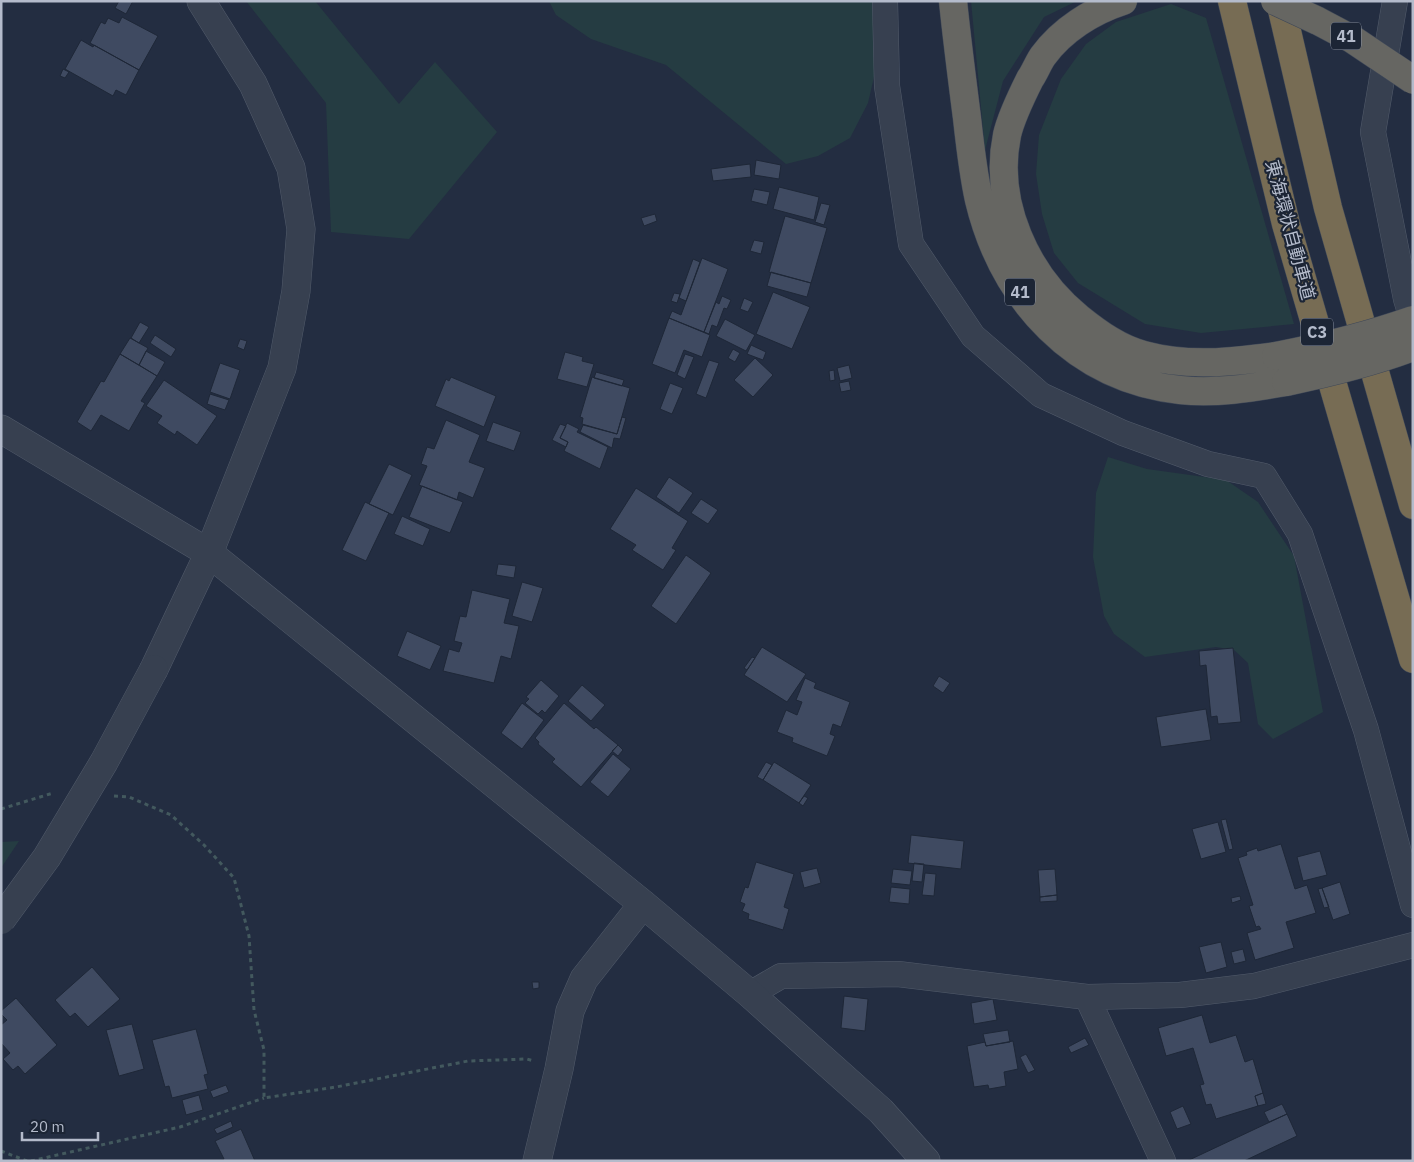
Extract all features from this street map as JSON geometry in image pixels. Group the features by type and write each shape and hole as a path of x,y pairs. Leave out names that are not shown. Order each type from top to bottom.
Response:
{"highway":[{"name":"41","path":"953,1 971,148 980,201 992,239 1008,275 1030,307 1054,334 1082,355 1111,372 1144,384 1181,390 1217,391 1286,382 1339,371 1413,348"},
{"name":"41","path":"1123,1 1105,7 1071,27 1044,56 1024,91 1007,134 1003,168 1006,201 1017,234 1038,275 1066,307 1103,337 1144,355 1186,362 1230,362 1276,356 1332,345 1413,321"},
{"name":"東海環状自動車道","path":"1232,1 1286,224 1413,659"},
{"name":"41","path":"1275,1 1352,39 1413,80"},
{"name":"C3","path":"1280,1 1328,208 1413,504"}],"street":[{"path":"1,920 47,857 104,762 154,669 209,553 282,368 296,291 301,229 291,168 253,84 201,1"},
{"path":"885,1 887,86 911,244 972,336 1041,395 1132,436 1208,464 1264,476 1300,534 1366,730 1413,905"},
{"path":"1395,1 1373,132 1406,299 1413,321"},
{"path":"1,430 209,553 642,904 750,994 881,1110 926,1161"},
{"path":"537,1161 559,1069 570,1012 584,978 642,904"},
{"path":"750,994 781,976 898,974 1087,997 1180,995 1254,986 1413,945"},
{"path":"1087,997 1163,1161"}],"path":[{"path":"128,797 171,815 204,845 234,878 249,936 254,1010 264,1050 264,1098"},
{"path":"31,1161 180,1127 264,1098 336,1088 468,1061 527,1059 559,1069"},
{"path":"1,1151 27,1161"}],"green space":[{"path":"246,1 315,1 399,104 435,62 497,132 409,239 331,232 326,103"},
{"path":"549,1 876,1 883,38 868,103 850,138 818,156 786,164 666,65 591,39 556,15"},
{"path":"971,1 1077,1 1044,17 1003,81 985,150"},
{"path":"1171,4 1206,18 1294,324 1201,333 1145,324 1078,283 1054,253 1042,214 1036,174 1039,135 1061,79 1086,44 1116,22"},
{"path":"1108,457 1147,469 1226,480 1258,502 1294,556 1323,712 1273,739 1258,724 1248,663 1234,650 1216,647 1145,657 1114,634 1104,616 1093,557 1096,493"},
{"path":"19,841 1,868 1,842"}],"building":[{"path":"119,1 133,1 126,14 115,8"},
{"path":"122,17 158,36 139,70 90,43 101,22 105,24 108,18 119,23"},
{"path":"81,40 93,47 94,45 139,70 126,95 116,90 113,96 65,69"},
{"path":"63,69 69,72 65,78 60,76"},
{"path":"756,160 781,165 779,179 754,175"},
{"path":"750,164 751,177 713,181 711,169"},
{"path":"779,187 819,197 814,220 773,209"},
{"path":"754,189 770,192 767,205 751,201"},
{"path":"821,203 830,205 824,225 815,222"},
{"path":"655,214 657,221 644,226 641,218"},
{"path":"785,216 827,228 811,283 769,272"},
{"path":"754,240 764,242 761,254 750,251"},
{"path":"702,258 728,269 704,332 669,318 672,311 681,315"},
{"path":"693,259 700,262 686,301 679,298"},
{"path":"771,272 811,283 807,297 767,286"},
{"path":"773,292 810,307 792,349 756,334"},
{"path":"674,293 680,294 677,303 671,301"},
{"path":"722,296 731,300 727,309 724,308 717,327 712,325 709,334 704,332 716,302 719,304"},
{"path":"744,298 753,302 748,312 740,309"},
{"path":"669,318 710,335 702,357 684,350 675,373 652,364"},
{"path":"725,319 755,335 746,351 716,336"},
{"path":"140,322 149,327 139,343 131,338"},
{"path":"155,335 176,349 171,357 150,343"},
{"path":"130,338 148,348 139,365 120,354"},
{"path":"240,339 247,341 244,350 237,347"},
{"path":"751,345 766,352 763,360 747,354"},
{"path":"733,349 740,353 735,362 728,358"},
{"path":"146,351 165,362 157,376 139,365"},
{"path":"565,352 583,357 582,361 594,364 587,387 557,379"},
{"path":"120,354 157,376 141,401 145,403 129,431 101,415 91,431 77,422 101,381 104,382"},
{"path":"685,354 694,357 685,379 677,375"},
{"path":"755,358 773,375 753,397 734,380"},
{"path":"709,360 719,363 706,398 696,394"},
{"path":"220,363 240,370 230,399 210,392"},
{"path":"849,365 852,378 840,381 837,368"},
{"path":"834,370 835,380 830,381 829,371"},
{"path":"596,372 624,380 622,386 594,378"},
{"path":"451,377 496,396 484,427 435,406 446,379 449,381"},
{"path":"592,377 630,388 617,434 582,424 583,418 580,417"},
{"path":"164,380 217,416 197,445 177,431 175,435 157,423 162,416 146,406"},
{"path":"849,381 851,390 841,392 839,383"},
{"path":"670,383 683,388 672,414 660,409"},
{"path":"210,394 229,400 225,410 207,404"},
{"path":"622,417 626,418 620,439 614,438 612,448 580,432 583,425 617,434"},
{"path":"446,420 480,435 469,462 485,468 473,498 459,492 457,500 419,485 427,466 421,464 427,447 434,449"},
{"path":"493,422 521,432 514,451 486,441"},
{"path":"567,423 579,429 577,432 608,447 600,469 564,451 568,442 560,438"},
{"path":"560,424 566,426 560,438 568,442 566,447 552,440"},
{"path":"389,464 412,475 393,515 369,504"},
{"path":"669,477 693,493 679,513 656,497"},
{"path":"422,486 463,502 450,533 409,517"},
{"path":"636,488 688,521 672,548 676,550 663,570 632,550 636,545 610,529"},
{"path":"701,499 718,510 708,524 691,513"},
{"path":"365,502 389,513 366,561 342,550"},
{"path":"402,516 430,529 423,546 394,534"},
{"path":"686,555 711,573 676,624 651,606"},
{"path":"498,564 516,566 514,578 496,575"},
{"path":"522,582 543,588 532,622 512,616"},
{"path":"472,590 510,599 504,623 519,626 511,659 501,656 494,683 443,671 449,649 459,652 462,643 454,641 460,616 466,617"},
{"path":"407,631 441,646 430,670 397,656"},
{"path":"762,647 806,674 787,702 744,675"},
{"path":"1233,648 1241,722 1218,724 1217,716 1211,717 1206,665 1200,666 1199,651"},
{"path":"752,657 755,658 747,670 744,668"},
{"path":"939,676 950,683 943,693 933,686"},
{"path":"805,678 816,683 814,688 850,702 841,727 833,724 830,734 835,736 827,756 792,742 793,738 777,732 786,710 797,715 802,702 796,700"},
{"path":"541,680 559,696 545,713 542,710 538,714 525,703 529,699 526,697"},
{"path":"582,685 605,705 591,721 568,701"},
{"path":"522,703 544,720 522,749 501,733"},
{"path":"564,703 594,729 596,727 618,745 581,787 552,762 555,759 538,744 539,742 535,738"},
{"path":"1206,709 1211,740 1161,747 1156,717"},
{"path":"618,745 623,750 618,756 612,751"},
{"path":"613,754 631,769 608,797 590,782"},
{"path":"766,762 772,765 763,780 757,777"},
{"path":"774,762 811,785 799,803 763,780"},
{"path":"804,796 808,798 803,806 799,803"},
{"path":"1226,819 1233,849 1229,850 1221,820"},
{"path":"1218,822 1226,852 1201,859 1192,829"},
{"path":"911,835 964,841 961,869 908,863"},
{"path":"1281,844 1295,889 1307,885 1316,913 1286,922 1294,948 1255,960 1247,933 1261,929 1259,926 1256,927 1249,906 1253,905 1238,858 1247,855 1246,852 1257,848 1258,851"},
{"path":"1320,851 1327,875 1303,881 1297,857"},
{"path":"756,862 794,874 784,907 789,909 783,930 748,919 749,914 742,911 745,904 740,902 745,887 748,888"},
{"path":"914,863 924,864 922,882 912,881"},
{"path":"817,868 821,883 804,888 800,872"},
{"path":"893,869 912,871 910,885 891,883"},
{"path":"1055,869 1057,895 1040,897 1038,870"},
{"path":"925,873 936,874 934,896 922,895"},
{"path":"1340,882 1350,914 1333,920 1322,888"},
{"path":"891,887 910,889 909,904 889,902"},
{"path":"1322,888 1329,907 1324,908 1318,889"},
{"path":"1057,895 1057,901 1040,902 1040,897"},
{"path":"1240,896 1241,900 1232,903 1231,898"},
{"path":"1221,942 1227,967 1206,973 1199,947"},
{"path":"1243,949 1246,961 1234,964 1231,952"},
{"path":"92,967 120,999 88,1027 75,1013 70,1017 55,1000"},
{"path":"532,982 539,982 539,988 533,989"},
{"path":"844,996 868,999 865,1031 841,1028"},
{"path":"16,998 57,1045 25,1074 18,1066 13,1070 3,1059 10,1053 1,1043 1,1025 7,1020 1,1014 1,1011"},
{"path":"993,999 997,1020 974,1024 971,1003"},
{"path":"1202,1015 1210,1043 1236,1035 1245,1062 1253,1059 1263,1093 1255,1096 1258,1106 1216,1119 1211,1104 1206,1105 1200,1085 1204,1084 1193,1048 1166,1056 1158,1028"},
{"path":"132,1024 144,1069 119,1076 106,1030"},
{"path":"196,1029 208,1074 204,1075 208,1089 172,1098 169,1086 165,1087 152,1040"},
{"path":"1008,1030 1010,1042 986,1046 983,1034"},
{"path":"1085,1038 1089,1045 1071,1053 1068,1047"},
{"path":"1013,1041 1018,1069 1004,1072 1006,1086 989,1089 988,1085 974,1087 967,1046 985,1042 986,1046"},
{"path":"1026,1054 1035,1070 1028,1073 1020,1057"},
{"path":"226,1085 229,1092 213,1098 210,1091"},
{"path":"1263,1093 1266,1104 1258,1106 1255,1096"},
{"path":"199,1095 203,1110 186,1115 182,1100"},
{"path":"1282,1104 1287,1114 1269,1122 1264,1112"},
{"path":"1183,1106 1191,1124 1177,1129 1170,1112"},
{"path":"1287,1114 1297,1136 1244,1161 1187,1161"},
{"path":"231,1121 233,1127 217,1134 214,1129"},
{"path":"241,1129 255,1161 220,1161 224,1159 215,1141"}]}
